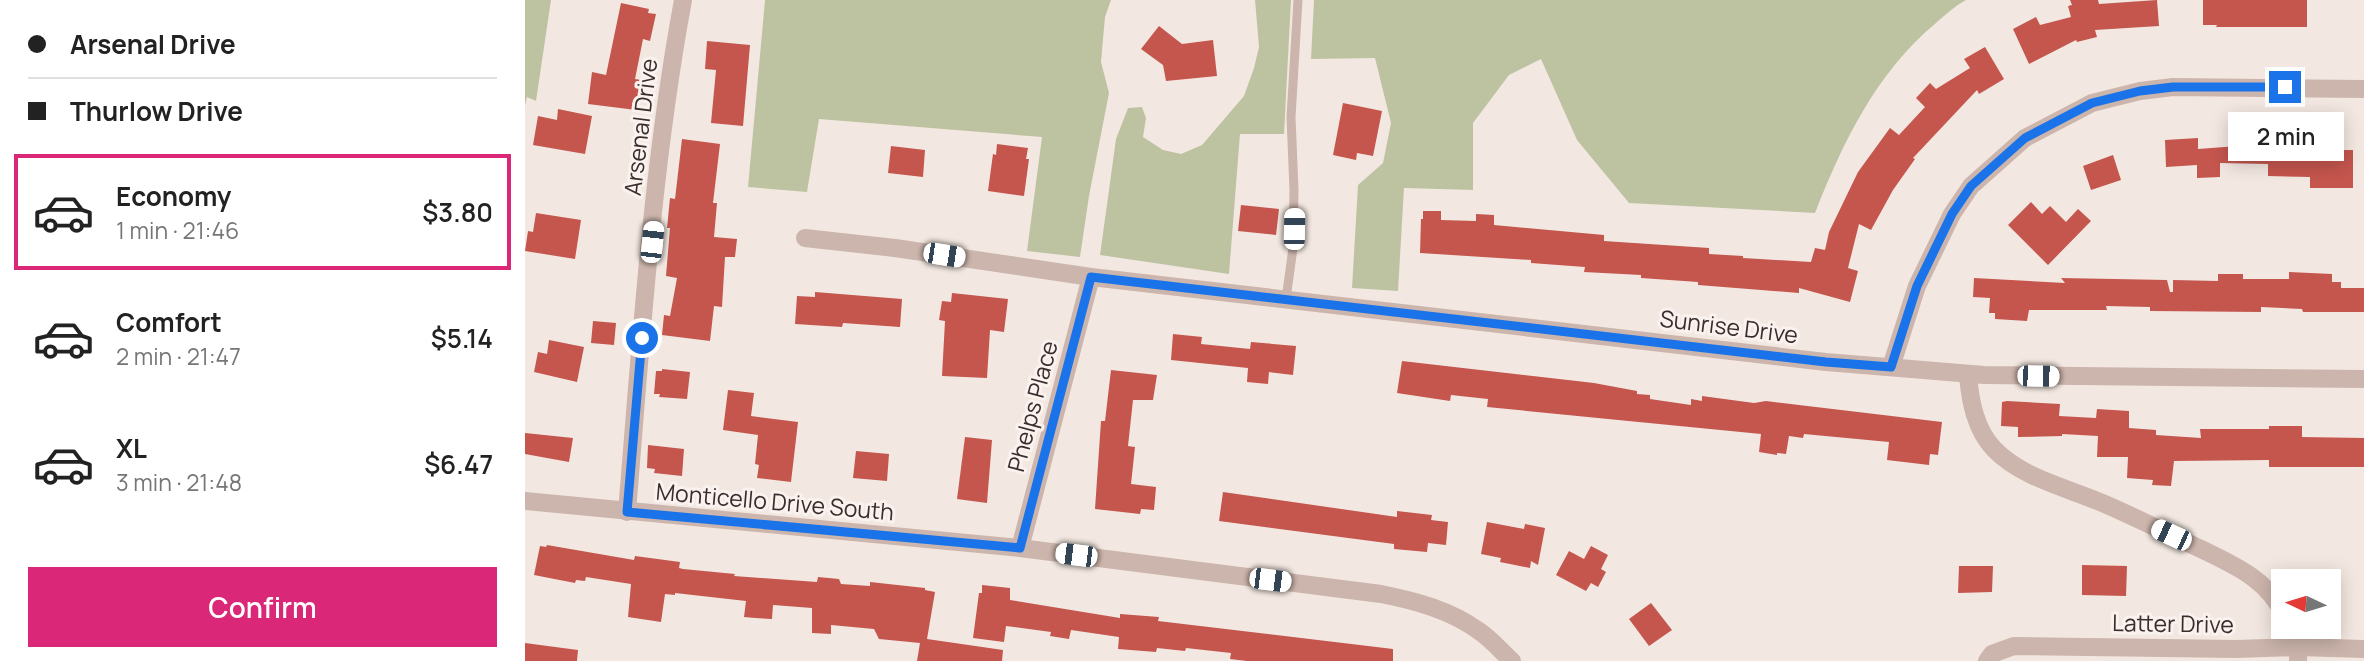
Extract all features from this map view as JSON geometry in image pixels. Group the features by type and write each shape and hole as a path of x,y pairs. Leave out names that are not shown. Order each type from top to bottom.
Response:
{"street":[{"name":"Arsenal Drive","path":"627,512 639,363 668,80 683,0"},
{"path":"1891,367 1917,286 1952,214 1971,186 2025,138 2092,103 2140,91 2173,87 2364,89"},
{"name":"Sunrise Drive","path":"804,238 895,248 1091,277 1826,362 1968,375 2364,379"},
{"name":"Phelps Place","path":"1020,548 1091,277"},
{"path":"1968,375 1969,393 1978,426 1992,447 2016,468 2106,505 2235,566 2264,585 2271,594"},
{"name":"Monticello Drive South","path":"525,502 1020,548 1381,594 1412,600 1451,614 1481,631 1512,661"},
{"name":"Latter Drive","path":"1987,661 1992,654 2014,646 2236,649 2298,654 2364,649"}],"lane":[{"path":"1286,299 1293,248 1291,117 1299,0"}],"green space":[{"path":"525,0 551,0 536,101 527,97 525,105"},
{"path":"765,0 1111,0 1105,17 1101,62 1109,93 1080,257 1027,251 1042,137 819,119 807,192 748,187"},
{"path":"1255,0 1291,0 1284,134 1240,134 1229,274 1100,255 1116,139 1128,108 1142,107 1146,118 1143,137 1163,150 1181,154 1202,145 1244,96 1259,47"},
{"path":"1314,0 1966,0 1947,13 1915,43 1879,86 1837,160 1815,213 1629,203 1577,140 1541,59 1509,75 1473,123 1473,190 1404,188 1398,291 1352,288 1358,185 1383,163 1391,123 1375,58 1311,59"}],"building":[{"path":"2070,0 2098,0 2099,4 2157,0 2159,26 2095,30 2097,37 2077,42 2076,40 2029,64 2013,29 2036,17 2040,25 2071,17 2068,6 2072,5"},
{"path":"2203,0 2307,0 2307,27 2203,25"},
{"path":"621,3 649,9 648,13 656,14 650,41 643,39 635,79 641,80 636,110 588,104 592,72 606,75"},
{"path":"1159,26 1182,44 1213,40 1217,76 1166,81 1163,65 1141,49"},
{"path":"707,41 750,45 743,126 711,123 716,70 705,69"},
{"path":"1985,47 2004,79 1979,94 1977,90 1913,158 1915,159 1893,190 1871,230 1859,224 1848,268 1858,271 1850,302 1799,288 1799,293 1698,285 1698,282 1641,278 1641,275 1584,272 1585,267 1531,263 1531,260 1420,253 1423,211 1441,211 1441,220 1476,221 1476,214 1494,215 1494,225 1604,235 1604,241 1709,248 1709,254 1743,258 1811,262 1815,248 1825,250 1829,232 1858,172 1890,128 1899,135 1925,107 1916,98 1930,83 1936,89 1970,68 1964,59"},
{"path":"1343,103 1382,111 1373,156 1357,153 1356,160 1333,155"},
{"path":"558,109 592,116 585,154 533,145 538,116 557,120"},
{"path":"2250,132 2270,133 2270,154 2310,155 2310,139 2342,139 2342,150 2353,150 2353,188 2310,188 2310,177 2268,176 2268,164 2220,163 2220,177 2197,178 2197,165 2166,167 2165,140 2198,138 2198,149 2238,146 2237,137 2250,137"},
{"path":"682,139 720,144 713,203 717,203 714,237 737,239 735,257 725,257 722,307 714,306 710,341 662,335 664,315 670,316 677,278 666,276 670,228 667,228 670,198 675,199"},
{"path":"997,144 1028,148 1024,196 988,191"},
{"path":"891,146 925,150 923,177 888,173"},
{"path":"2113,155 2121,180 2091,190 2083,166"},
{"path":"2031,202 2042,214 2050,206 2066,222 2078,209 2091,221 2048,265 2008,225"},
{"path":"1241,205 1279,209 1276,235 1238,231"},
{"path":"536,213 581,220 575,259 525,251 528,231 533,232"},
{"path":"2289,272 2332,274 2332,282 2341,282 2341,288 2364,288 2364,312 2303,312 2302,309 2261,307 2261,312 2150,311 2150,307 2106,306 2107,310 2029,310 2027,321 1995,319 1995,313 1989,313 1990,298 1973,297 1974,278 2065,283 2061,278 2167,280 2170,292 2173,292 2173,280 2218,281 2218,274 2243,274 2243,279 2289,279"},
{"path":"815,292 902,299 900,327 843,323 842,327 795,324 797,296 815,297"},
{"path":"952,293 1008,299 1004,332 990,330 987,378 942,376 945,321 939,320 942,301 951,302"},
{"path":"593,321 616,323 614,345 591,343"},
{"path":"1173,334 1202,337 1201,344 1250,349 1251,342 1296,346 1293,375 1269,372 1268,384 1247,382 1248,368 1171,360"},
{"path":"549,340 584,347 577,382 534,372 538,352 547,354"},
{"path":"1402,361 1594,383 1637,391 1637,394 1650,395 1650,399 1691,405 1691,399 1702,401 1702,396 1942,422 1938,455 1930,454 1929,465 1887,460 1889,442 1804,434 1803,438 1789,436 1786,454 1777,455 1759,452 1761,434 1487,407 1488,399 1451,395 1450,401 1397,393"},
{"path":"662,369 690,372 687,399 659,397 660,394 654,394 656,371"},
{"path":"1111,370 1157,375 1153,400 1133,400 1128,446 1135,447 1131,484 1156,487 1154,510 1141,509 1140,514 1095,509 1101,421 1105,421"},
{"path":"728,390 754,393 751,416 798,422 791,482 757,478 759,465 755,464 758,435 723,430"},
{"path":"2002,402 2060,404 2059,416 2096,418 2097,409 2129,411 2129,428 2156,430 2156,435 2201,438 2200,429 2302,426 2302,437 2364,438 2364,467 2269,467 2269,460 2174,461 2171,486 2152,485 2153,480 2127,478 2128,457 2097,457 2098,436 2062,434 2018,437 2018,427 2001,426"},
{"path":"525,433 573,438 569,462 525,454"},
{"path":"965,437 992,440 987,503 957,499"},
{"path":"648,445 684,449 682,476 654,473 655,469 647,468"},
{"path":"856,451 889,454 887,481 853,478"},
{"path":"1223,492 1397,517 1397,511 1432,515 1431,520 1448,522 1446,545 1428,543 1427,552 1394,549 1394,544 1219,521"},
{"path":"1487,522 1524,529 1525,524 1545,528 1538,565 1531,561 1530,568 1500,562 1501,558 1481,554"},
{"path":"540,546 634,560 635,556 680,562 679,568 735,574 734,576 817,582 818,577 839,579 841,584 870,586 870,582 925,588 935,592 927,639 1003,650 1002,661 917,661 920,643 879,639 874,629 831,625 831,634 812,633 812,608 773,605 772,619 744,617 746,601 675,593 665,594 661,622 628,617 631,584 586,577 585,581 576,580 575,583 534,575"},
{"path":"1591,546 1608,555 1601,569 1606,572 1598,587 1591,583 1586,591 1556,575 1569,551 1584,559"},
{"path":"2082,565 2127,566 2126,596 2082,595"},
{"path":"1959,566 1993,566 1992,592 1958,593"},
{"path":"982,585 1010,588 1010,600 1120,618 1120,614 1159,617 1158,621 1393,649 1393,661 1247,661 1230,659 1231,653 1186,648 1185,651 1157,648 1156,652 1118,649 1119,637 1071,630 1069,639 1050,636 1051,632 1006,626 1004,642 973,638"},
{"path":"1651,603 1672,630 1649,646 1629,619"},
{"path":"525,643 578,650 577,661 525,661"}],"route":[{"path":"642,338 627,512 1020,548 1091,277 1826,362 1891,367 1917,286 1952,214 1971,186 2025,138 2092,103 2140,91 2173,87 2285,87"}]}
